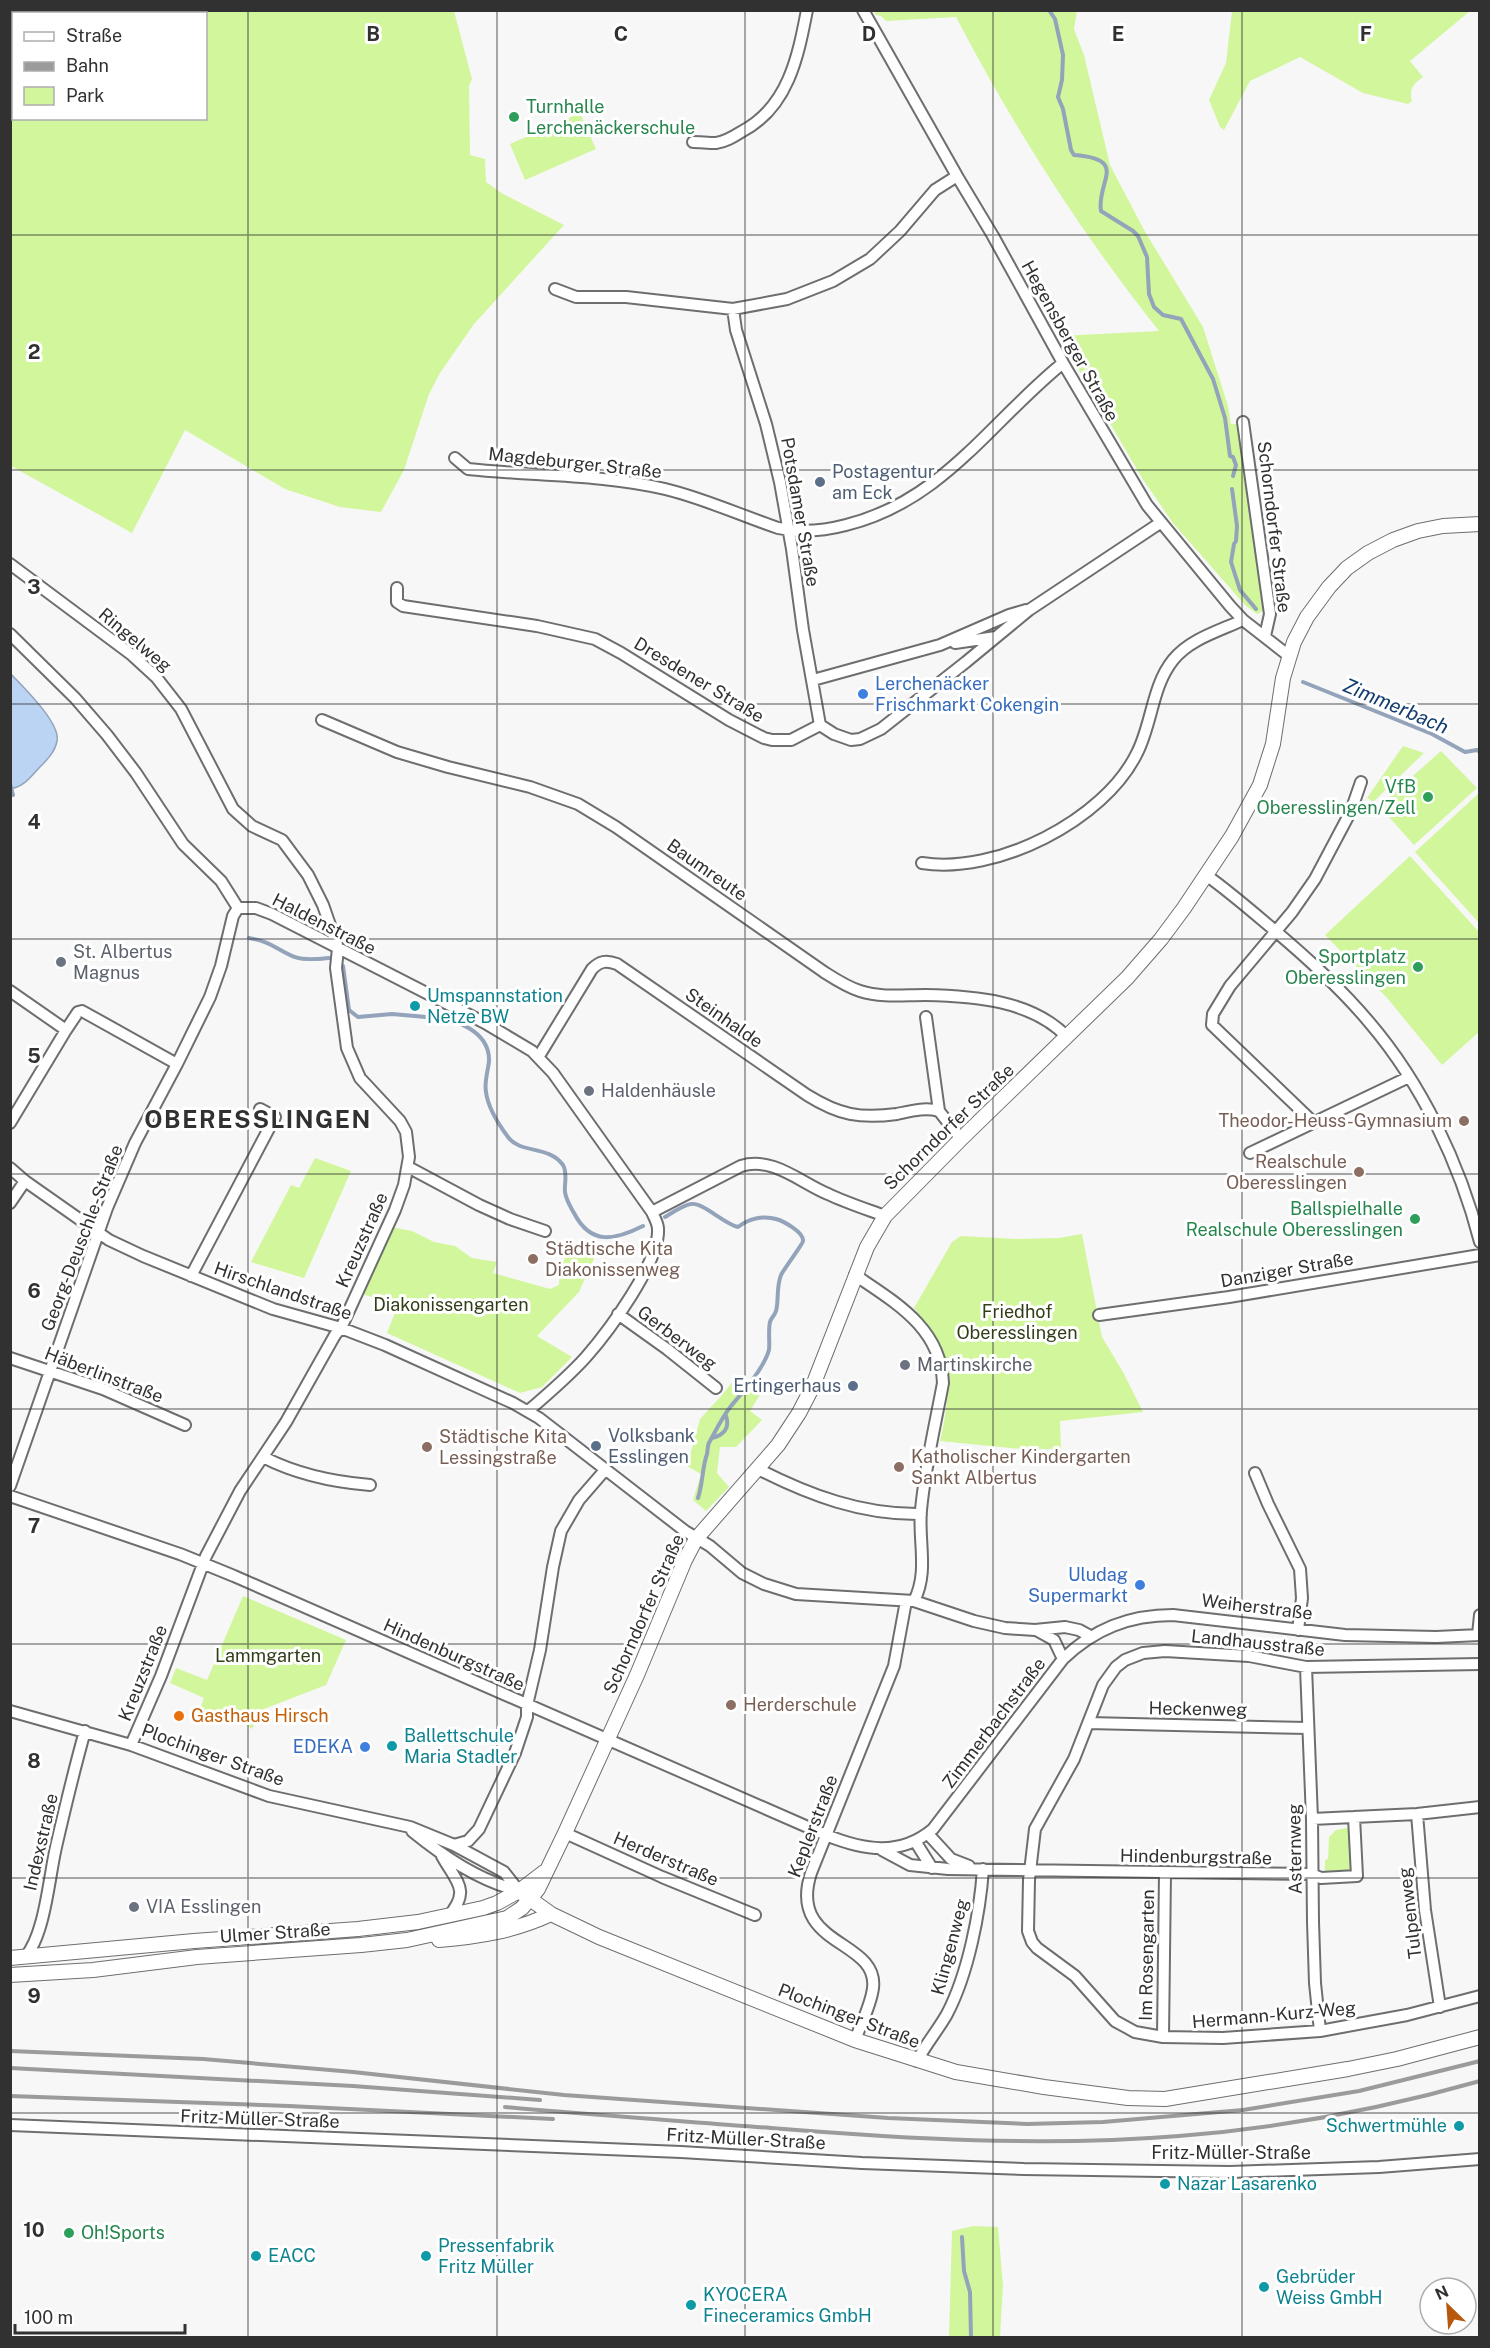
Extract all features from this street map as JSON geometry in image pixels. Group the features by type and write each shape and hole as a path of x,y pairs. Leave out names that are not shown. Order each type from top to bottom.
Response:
{"main road":[{"name":"Schorndorfer Straße","path":"530,1900 565,1833 696,1539 778,1445 799,1413 812,1388 867,1247 885,1216 961,1138 1067,1037 1143,960 1206,875 1248,809 1269,761 1283,678 1298,633 1317,603 1347,568 1368,553 1393,540 1418,531 1455,524 1479,524"},
{"name":"Schorndorfer Straße","path":"519,1891 547,1868"},
{"name":"Ulmer Straße","path":"10,1958 194,1941 368,1929 448,1917 483,1908 519,1891"},
{"name":"Plochinger Straße","path":"519,1891 551,1914 628,1949 855,2040 956,2072 1088,2094 1145,2099 1188,2095 1306,2077 1397,2059 1479,2037"},
{"name":"Ulmer Straße","path":"13,1975 93,1970 197,1957 407,1940 507,1917 530,1900"},
{"path":"407,1940 483,1936 514,1930 551,1914"},
{"name":"Ulmer Straße","path":"13,1975 33,1961 47,1955"}],"street":[{"path":"693,142 715,143 728,140 747,130 771,108 788,83 807,10"},
{"name":"Hegensberger Straße","path":"863,10 1063,363 1160,523 1243,620 1289,656"},
{"path":"555,289 576,297 626,297 733,309 787,299 817,289 845,275 885,246 935,190 957,176"},
{"name":"Potsdamer Straße","path":"733,309 736,330 774,454 820,725"},
{"name":"Magdeburger Straße","path":"455,458 468,469 604,479 664,489 788,530 808,531 837,527 859,522 902,504 939,480 972,452 1046,377 1063,363"},
{"name":"Schorndorfer Straße","path":"1243,422 1270,614 1265,636"},
{"path":"820,725 843,739 860,739 870,735 1029,610 1160,523"},
{"name":"Ringelweg","path":"10,564 132,654 156,677 181,709 233,809 252,826 282,840"},
{"name":"Dresdener Straße","path":"397,588 397,602 403,606 537,626 595,639 729,720 764,738 792,740 820,725"},
{"path":"940,645 1009,615 1029,610"},
{"path":"922,863 942,866 957,865 1002,854 1041,839 1091,810 1111,791 1136,757 1149,727 1159,685 1174,660 1196,642 1243,620"},
{"path":"10,634 75,698 107,735 141,780 183,844 221,881 238,908"},
{"path":"813,680 940,645 997,637"},
{"name":"Baumreute","path":"322,720 397,752 448,767 530,786 578,804 616,827 824,972 847,985 877,994 946,996 992,1001 1051,1022 1067,1037"},
{"path":"1313,1122 1212,1025 1213,1014 1230,986 1276,932 1315,879 1351,811 1361,782"},
{"name":"Kreuzstraße","path":"131,1744 150,1702 202,1563 240,1491 286,1422 341,1328 395,1210 408,1167 406,1132 400,1121 360,1078 347,1048 336,968 338,948 316,891 282,840"},
{"path":"1206,875 1276,932 1350,1001 1380,1035 1409,1077 1445,1145 1477,1221 1479,1242"},
{"name":"Haldenstraße","path":"238,908 256,908 272,914 485,1023 539,1056 651,1212"},
{"name":"Georg-Deuschle-Straße","path":"10,1486 98,1233 128,1157 177,1064 216,981 231,923 238,908"},
{"name":"Steinhalde","path":"539,1056 592,969 598,963 608,961 617,964 807,1095 835,1111 868,1117 926,1109 939,1111"},
{"path":"10,991 66,1030"},
{"path":"10,1123 78,1012 82,1011 177,1064"},
{"path":"926,1017 939,1111 961,1138"},
{"path":"1250,1153 1409,1077"},
{"path":"191,1276 275,1117 260,1109"},
{"path":"528,1411 577,1366 618,1314 640,1280 657,1241 657,1224 651,1212 741,1166 757,1163 780,1170 828,1195 885,1216"},
{"path":"408,1167 510,1220 545,1231"},
{"name":"Hirschlandstraße","path":"10,1168 98,1233 134,1252 273,1309 341,1328 422,1361 528,1411 601,1474 696,1539"},
{"path":"10,1203 25,1181"},
{"name":"Danziger Straße","path":"1099,1315 1229,1298 1479,1255"},
{"name":"Keplerstraße","path":"855,1275 916,1318 933,1343 940,1363 943,1383 930,1443 921,1514 923,1570 910,1601 894,1666 807,1884 806,1905 817,1924 861,1958 871,1972 874,1987 855,2040"},
{"name":"Gerberweg","path":"618,1314 667,1348 716,1388"},
{"name":"Häberlinstraße","path":"10,1358 126,1398 185,1425"},
{"path":"263,1457 284,1467 332,1481 370,1485"},
{"path":"758,1469 787,1484 836,1503 874,1511 921,1514"},
{"path":"1255,1473 1300,1569 1302,1598 1298,1630"},
{"path":"454,1845 468,1841 479,1829 515,1753 527,1717 527,1705 540,1650 561,1531 579,1500 601,1474"},
{"name":"Hindenburgstraße","path":"10,1496 202,1563 826,1835 858,1847 882,1850 915,1841 928,1834 951,1859 979,1869"},
{"path":"696,1539 710,1546 742,1573 755,1580 796,1594 910,1601 1005,1628 1035,1630 1065,1627 1079,1630 1090,1636"},
{"name":"Weiherstraße","path":"1090,1636 1122,1621 1161,1615 1209,1617 1298,1630 1362,1636 1479,1635"},
{"path":"1479,1615 1479,1635"},
{"path":"1035,1630 1054,1640 1063,1659"},
{"name":"Zimmerbachstraße","path":"928,1834 938,1824 1063,1659 1090,1636"},
{"name":"Landhausstraße","path":"1029,1870 1038,1822 1069,1769 1098,1695 1109,1675 1125,1660 1143,1653 1165,1651 1249,1656 1306,1667 1479,1664"},
{"name":"Asternweg","path":"1306,1667 1315,1983 1320,2031"},
{"name":"Plochinger Straße","path":"10,1712 131,1744 269,1796 405,1825 454,1845 504,1872 519,1891"},
{"name":"Heckenweg","path":"1088,1723 1308,1728"},
{"name":"Indexstraße","path":"25,1956 36,1942 85,1731"},
{"path":"1312,1819 1417,1814 1479,1807"},
{"name":"Tulpenweg","path":"1417,1814 1425,1910 1440,2007"},
{"name":"Hindenburgstraße","path":"882,1850 904,1863 932,1868 1311,1874 1321,1878 1357,1876 1354,1817"},
{"name":"Plochinger Straße","path":"405,1825 442,1855 496,1884 519,1891"},
{"name":"Herderstraße","path":"565,1833 662,1877 755,1915"},
{"path":"915,1841 932,1868"},
{"path":"442,1855 457,1882 461,1895 458,1905 448,1917"},
{"name":"Klingenweg","path":"917,2061 927,2042 946,2016 959,1985 978,1916 979,1869"},
{"name":"Hermann-Kurz-Weg","path":"1029,1870 1028,1931 1032,1942 1075,1976 1122,2026 1135,2032 1162,2037 1223,2038 1320,2031 1364,2024 1479,1996"},
{"name":"Im Rosengarten","path":"1162,2037 1165,1873"},
{"name":"Fritz-Müller-Straße","path":"10,2125 681,2152 920,2166 1024,2169 1230,2172 1379,2167 1479,2159"}],"green space":[{"path":"1232,10 1470,11 1410,61 1423,77 1413,87 1412,101 1408,104 1363,93 1300,57 1250,81 1224,130 1220,127 1209,100 1226,63"},
{"path":"10,11 454,11 472,79 469,86 470,155 485,159 486,182 503,194 564,225 474,324 440,373 429,394 404,470 381,512 340,507 285,489 185,430 132,533 11,466"},
{"path":"874,11 1077,11 1074,29 1084,55 1110,165 1144,230 1203,327 1228,406 1231,424 1240,424 1266,609 1257,614 1245,605 1173,523 1142,478 1059,336 1159,331 1130,294 1050,179 1001,99 956,17 886,21"},
{"path":"580,113 596,149 525,180 510,144"},
{"path":"1403,746 1424,753 1373,802 1367,798"},
{"name":"VfB Oberesslingen/Zell","path":"1441,751 1477,788 1414,845 1379,806"},
{"path":"1479,793 1479,923 1415,852"},
{"name":"Sportplatz Oberesslingen","path":"1410,856 1479,932 1479,1032 1442,1065 1388,999 1325,935"},
{"path":"315,1158 351,1171 304,1278 251,1262 291,1185 299,1188"},
{"name":"Diakonissengarten","path":"391,1227 412,1231 434,1242 455,1246 472,1258 497,1262 493,1273 550,1289 559,1285 560,1267 574,1243 590,1249 596,1254 579,1292 537,1336 572,1357 542,1387 520,1393 387,1333 398,1305 362,1294"},
{"name":"Friedhof Oberesslingen","path":"1082,1234 1102,1337 1143,1412 1060,1421 1061,1449 1021,1449 940,1441 947,1403 946,1371 936,1340 914,1308 952,1242 961,1236 1017,1239 1059,1238"},
{"path":"736,1377 761,1393 750,1411 762,1420 736,1447 720,1447 717,1473 729,1487 706,1511 693,1500 701,1474 687,1466 700,1419"},
{"name":"Lammgarten","path":"243,1596 346,1640 326,1685 264,1709 252,1729 244,1723 241,1725 200,1708 204,1698 170,1683 176,1668 207,1680"},
{"path":"1351,1827 1352,1872 1325,1875 1329,1837 1336,1830"},
{"path":"973,2226 998,2227 1003,2286 1000,2337 949,2337 952,2231"}],"water":[{"path":"11,674 47,715 57,733 57,741 50,756 33,775 23,784 11,789"}],"waterway":[{"name":"Zimmerbach","path":"1049,10 1055,19 1063,55 1062,80 1058,97 1063,109 1071,150 1074,155 1101,161 1106,167 1101,211 1138,236 1147,257 1149,294 1154,307 1163,315 1181,319 1213,379 1225,418 1230,456 1233,457 1236,465 1233,476"},
{"name":"Zimmerbach","path":"1232,489 1237,526 1231,562 1240,590 1256,609"},
{"name":"Zimmerbach","path":"1303,682 1432,734 1465,752 1477,750 1480,752"},
{"path":"10,784 13,795"},
{"path":"249,938 299,958 329,958"},
{"path":"343,966 349,1010 358,1017 392,1014 426,1017 435,1013 462,1024 478,1035 488,1051 486,1088 494,1116 513,1142 550,1155 563,1165 567,1200 581,1224 588,1231 604,1237 613,1237 643,1226"},
{"path":"665,1217 685,1206 696,1204 738,1227 756,1218 776,1219 797,1231 803,1241 779,1280 777,1307 769,1325 769,1350 763,1364 725,1414 709,1443 698,1498"},
{"path":"712,1438 725,1430 726,1416"},
{"path":"962,2237 964,2271 970,2292 971,2338"}],"railway":[{"path":"10,2051 203,2059 353,2072 564,2095 888,2118 1027,2124 1103,2122 1243,2110 1359,2091 1480,2061"},
{"path":"10,2068 353,2086 540,2100"},
{"path":"505,2107 873,2135 975,2140 1077,2141 1179,2136 1255,2128 1368,2109 1480,2081"},
{"path":"10,2096 289,2106 553,2119"}],"place":[{"name":"Turnhalle Lerchenäckerschule","path":"514,117"},
{"name":"Postagentur am Eck","path":"820,482"},
{"name":"Lerchenäcker Frischmarkt Cokengin","path":"863,694"},
{"name":"VfB Oberesslingen/Zell","path":"1428,797"},
{"name":"St. Albertus Magnus","path":"61,962"},
{"name":"Sportplatz Oberesslingen","path":"1418,967"},
{"name":"Umspannstation Netze BW","path":"415,1006"},
{"name":"Haldenhäusle","path":"589,1091"},
{"name":"Theodor-Heuss-Gymnasium","path":"1464,1121"},
{"name":"Realschule Oberesslingen","path":"1359,1172"},
{"name":"Ballspielhalle Realschule Oberesslingen","path":"1415,1219"},
{"name":"Städtische Kita Diakonissenweg","path":"533,1259"},
{"name":"Martinskirche","path":"905,1365"},
{"name":"Ertingerhaus","path":"853,1386"},
{"name":"Volksbank Esslingen","path":"596,1446"},
{"name":"Städtische Kita Lessingstraße","path":"427,1447"},
{"name":"Katholischer Kindergarten Sankt Albertus","path":"899,1467"},
{"name":"Uludag Supermarkt","path":"1140,1585"},
{"name":"Herderschule","path":"731,1705"},
{"name":"Gasthaus Hirsch","path":"179,1716"},
{"name":"Ballettschule Maria Stadler","path":"392,1746"},
{"name":"EDEKA","path":"365,1747"},
{"name":"VIA Esslingen","path":"134,1907"},
{"name":"Schwertmühle","path":"1459,2126"},
{"name":"Nazar Lasarenko","path":"1165,2184"},
{"name":"Oh!Sports","path":"69,2233"},
{"name":"EACC","path":"256,2256"},
{"name":"Pressenfabrik Fritz Müller","path":"426,2256"},
{"name":"Gebrüder Weiss GmbH","path":"1264,2287"},
{"name":"KYOCERA Fineceramics GmbH","path":"691,2305"}],"district":[{"name":"OBERESSLINGEN","path":"258,1120"}]}
